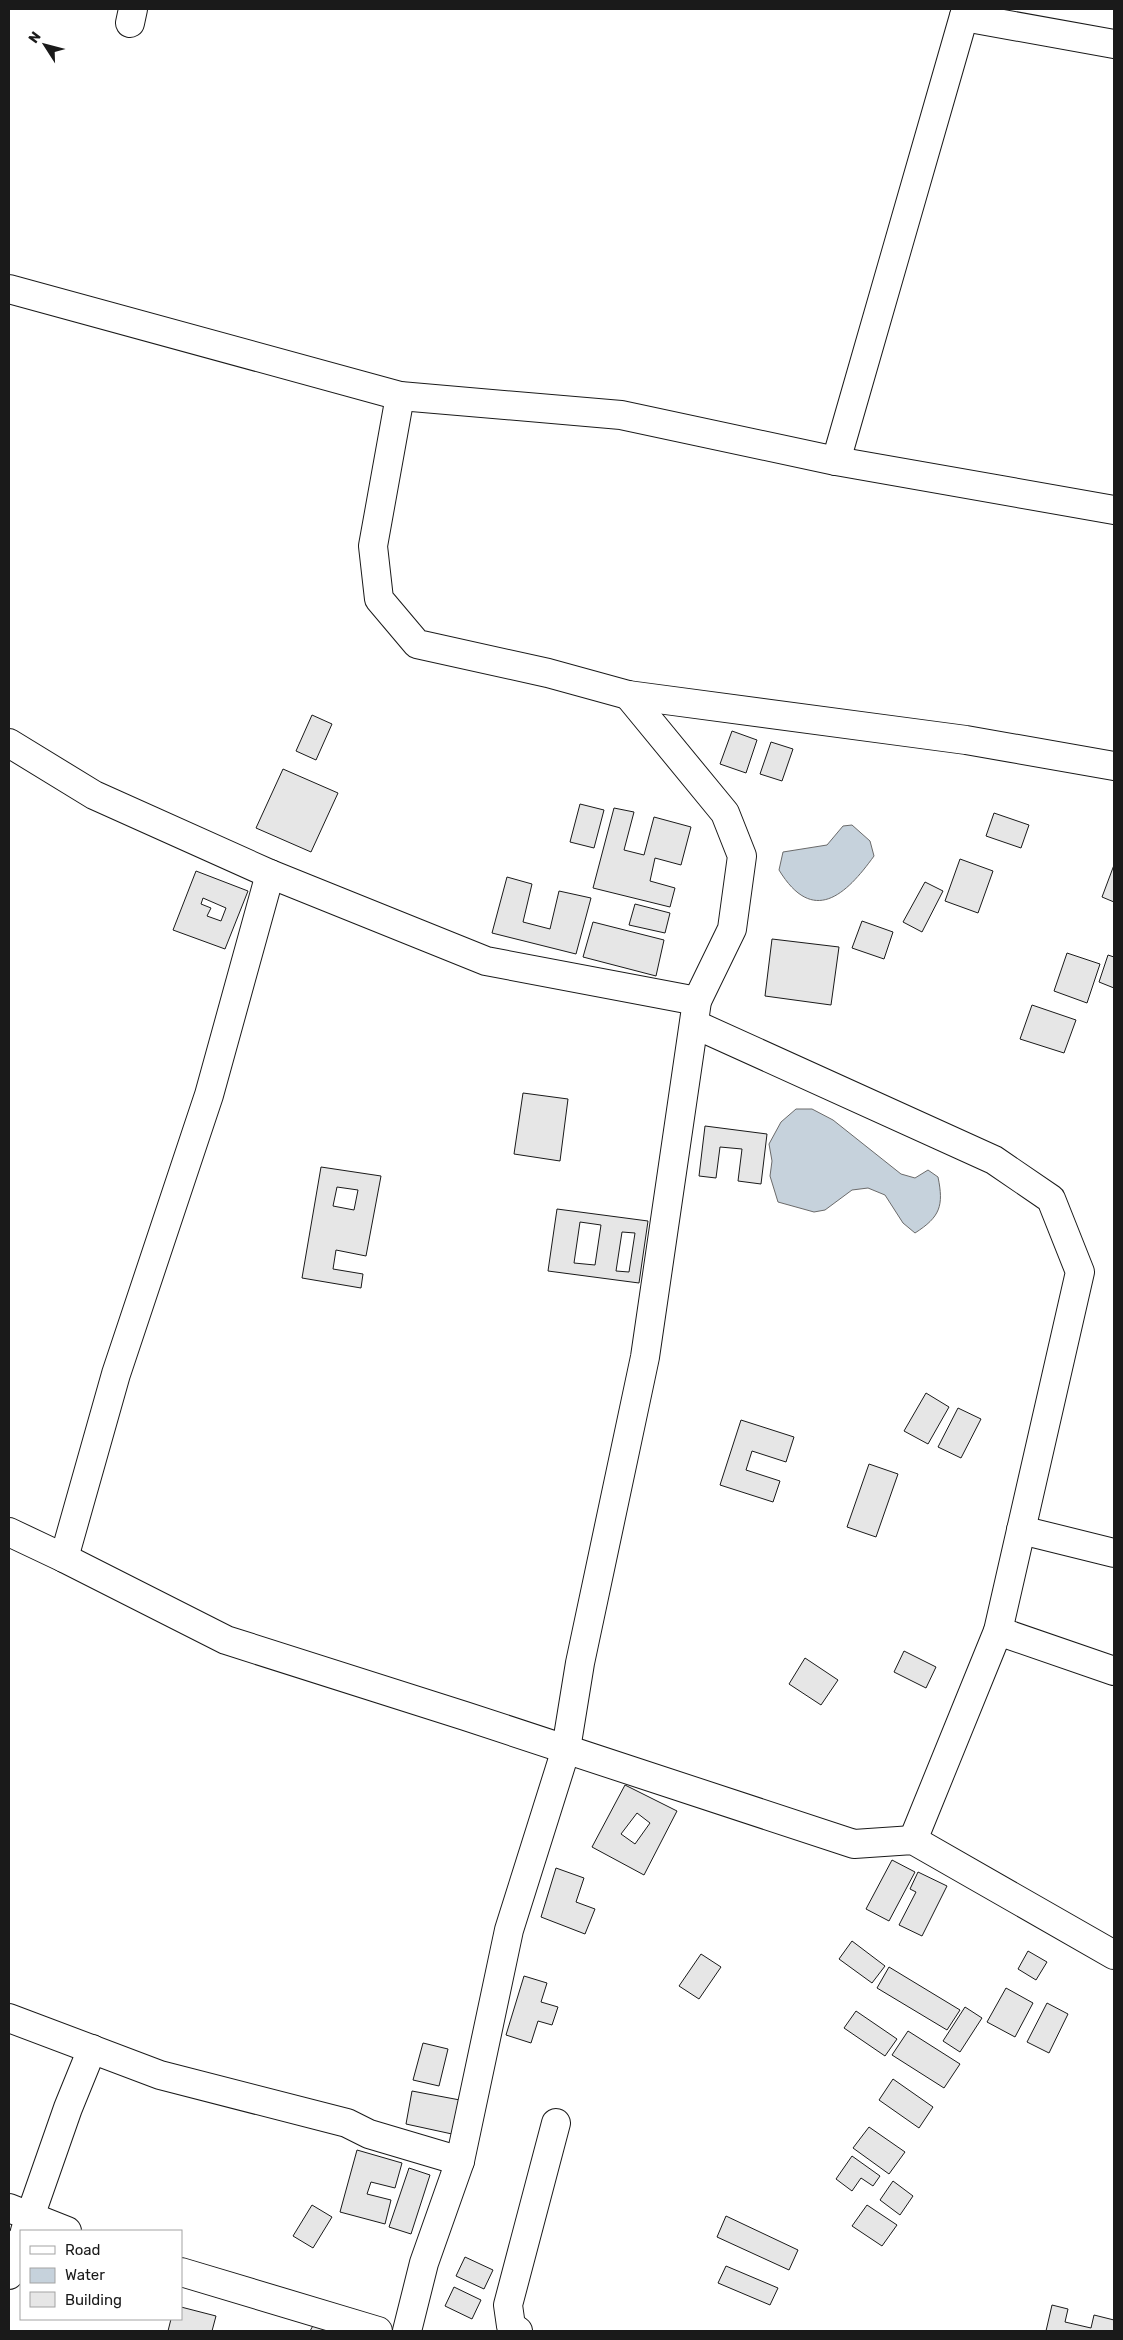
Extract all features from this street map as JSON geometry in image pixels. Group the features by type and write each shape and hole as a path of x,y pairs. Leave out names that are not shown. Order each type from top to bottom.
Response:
{"street":[{"path":"836,461 965,13 1114,44"},
{"path":"9,290 400,396 621,415 836,461 1114,510"},
{"path":"400,396 373,546 379,599 416,644 548,673 628,695 966,740 1114,766"},
{"path":"408,2331 424,2263 460,2161 509,1930 566,1748 580,1663 645,1357 696,1012 732,929 742,856 725,813 628,695"},
{"path":"9,743 94,795 270,874 486,961 696,1012 994,1160 1051,1199 1080,1272 998,1631 913,1840"},
{"path":"64,1558 116,1374 208,1095 270,874"},
{"path":"1021,1530 1114,1553"},
{"path":"9,1532 226,1640 566,1748 854,1844 913,1840 1114,1955"},
{"path":"998,1631 1114,1670"},
{"path":"9,2018 160,2075 347,2123 370,2134 460,2161"},
{"path":"9,2275 21,2224 92,2049"},
{"path":"518,2331 512,2326 508,2305 556,2123"},
{"path":"21,2224 60,2230"},
{"path":"182,2272 378,2331"}],"water":[{"path":"852,825 870,841 874,856 852,883 841,892 829,899 817,900 804,897 792,887 779,870 783,852 827,845 843,826"},
{"path":"796,1109 812,1109 833,1120 901,1174 915,1178 928,1170 938,1177 940,1203 935,1216 915,1233 903,1223 885,1195 868,1188 852,1190 825,1210 814,1212 778,1202 770,1176 772,1161 769,1144 781,1122"}],"building":[{"path":"312,715 332,724 316,760 296,751"},
{"path":"732,731 757,740 746,773 720,764"},
{"path":"771,742 793,749 782,781 760,774"},
{"path":"283,769 338,793 311,852 256,828"},
{"path":"580,804 604,810 594,848 570,842"},
{"path":"614,808 634,812 624,850 644,855 654,817 691,827 681,865 655,858 650,881 675,888 670,907 593,888"},
{"path":"994,813 1029,825 1021,848 986,836"},
{"path":"960,859 993,871 978,913 945,901"},
{"path":"1114,865 1114,902 1102,897"},
{"path":"196,871 248,891 225,949 173,930","holes":["203,898 226,908 221,921 207,916 211,908 201,904"]},
{"path":"507,877 532,884 523,922 550,929 559,891 591,898 576,954 492,933"},
{"path":"925,882 943,891 922,932 903,922"},
{"path":"635,904 670,913 665,933 629,925"},
{"path":"862,921 893,932 884,959 852,948"},
{"path":"593,922 664,940 656,976 583,957"},
{"path":"772,939 839,947 831,1005 765,996"},
{"path":"1067,953 1100,964 1087,1003 1054,991"},
{"path":"1108,955 1114,957 1114,988 1099,982"},
{"path":"1032,1005 1076,1020 1064,1053 1020,1039"},
{"path":"523,1093 568,1099 560,1161 514,1154"},
{"path":"705,1126 767,1134 761,1184 738,1181 742,1149 720,1147 716,1178 699,1176"},
{"path":"321,1167 381,1176 366,1256 336,1250 333,1269 363,1274 361,1288 302,1278","holes":["337,1187 358,1190 354,1210 333,1206"]},
{"path":"557,1209 648,1221 639,1283 548,1271","holes":["580,1222 601,1225 595,1265 574,1263","622,1232 635,1233 629,1272 616,1271"]},
{"path":"926,1393 949,1407 928,1444 904,1431"},
{"path":"958,1408 981,1419 961,1458 938,1447"},
{"path":"741,1420 794,1437 786,1462 752,1451 746,1470 780,1481 773,1502 720,1485"},
{"path":"869,1464 898,1474 876,1537 847,1527"},
{"path":"904,1651 936,1667 926,1688 894,1672"},
{"path":"805,1658 838,1680 821,1705 789,1684"},
{"path":"625,1785 677,1811 644,1875 592,1847","holes":["637,1813 650,1823 635,1844 621,1834"]},
{"path":"892,1860 915,1872 889,1921 866,1909"},
{"path":"556,1868 584,1878 576,1902 595,1909 585,1934 541,1917"},
{"path":"918,1872 947,1886 922,1936 899,1925 916,1892 910,1889"},
{"path":"852,1941 885,1966 872,1983 839,1959"},
{"path":"1028,1951 1047,1962 1036,1980 1018,1969"},
{"path":"701,1954 721,1967 699,1999 679,1986"},
{"path":"889,1967 960,2010 947,2030 877,1988"},
{"path":"524,1976 547,1983 541,2002 558,2007 552,2025 538,2021 531,2043 506,2035"},
{"path":"1006,1988 1033,2003 1015,2037 987,2022"},
{"path":"1047,2003 1068,2014 1049,2053 1027,2042"},
{"path":"965,2007 982,2018 960,2052 943,2041"},
{"path":"856,2011 897,2039 885,2056 844,2028"},
{"path":"908,2031 960,2064 944,2088 892,2055"},
{"path":"423,2043 448,2049 439,2086 413,2080"},
{"path":"893,2079 933,2107 919,2128 879,2100"},
{"path":"412,2091 460,2100 452,2134 406,2124"},
{"path":"869,2127 905,2152 889,2174 853,2148"},
{"path":"357,2150 402,2163 395,2188 371,2182 367,2194 391,2200 385,2224 340,2212"},
{"path":"852,2156 880,2176 873,2186 861,2178 852,2191 836,2179"},
{"path":"409,2168 430,2175 411,2234 389,2227"},
{"path":"893,2181 913,2196 900,2215 880,2200"},
{"path":"312,2205 332,2217 313,2248 293,2236"},
{"path":"867,2205 897,2225 882,2246 852,2226"},
{"path":"726,2216 798,2250 789,2270 717,2237"},
{"path":"465,2257 493,2270 484,2289 456,2276"},
{"path":"726,2266 778,2288 770,2305 718,2283"},
{"path":"454,2287 481,2300 472,2319 445,2306"},
{"path":"1052,2305 1068,2309 1065,2322 1091,2328 1094,2315 1114,2320 1114,2331 1046,2331"},
{"path":"182,2307 216,2316 212,2331 168,2331 171,2320 182,2320"},
{"path":"315,2322 334,2331 310,2331"}]}
